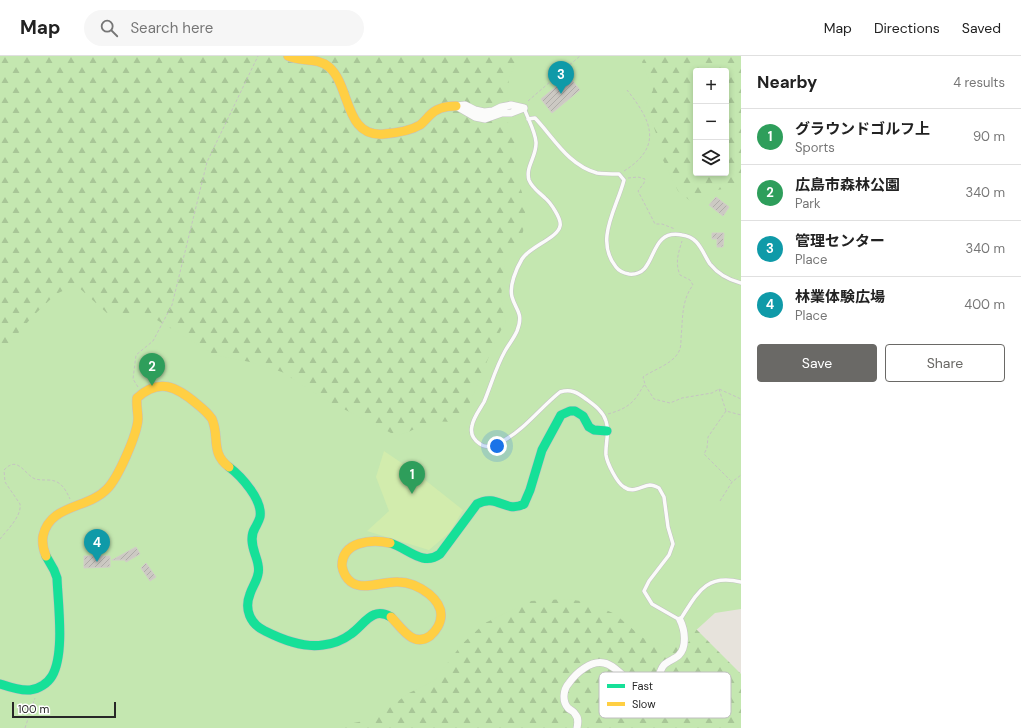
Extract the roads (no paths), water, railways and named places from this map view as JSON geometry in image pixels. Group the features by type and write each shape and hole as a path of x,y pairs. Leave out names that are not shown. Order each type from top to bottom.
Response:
{"street":[{"path":"288,56 289,58 321,62 331,68 352,114 362,128 370,134 388,133 419,125 431,113 441,107 465,105 475,110 484,112 493,111 511,104 524,108"},
{"path":"0,684 24,690 36,688 49,681 54,674 58,656 58,583 56,574 43,549 43,532 47,522 53,515 101,493 107,488 124,457 137,426 138,418 136,398 146,389 159,386 173,387 190,397 208,414 213,421 216,450 222,462 235,472 249,489 258,502 260,511 260,518 251,537 259,572 258,578 247,602 248,614 252,622 259,628 286,641 303,646 322,646 337,640 351,633 367,619 381,613 388,615 395,620 410,638 423,640 428,637 435,631 440,619 440,608 432,596 408,582 394,581 363,586 353,584 347,580 343,573 343,557 346,552 357,544 363,542 380,542 400,547 420,558 426,559 435,557 440,554 475,506 480,503 486,500 492,500 512,508 516,508 524,504 530,490 542,450 561,415 570,411 575,411 583,416 589,427 594,430 607,431"},
{"path":"660,672 664,664 679,654 682,650 684,637 683,625 680,620"},
{"path":"577,728 578,722 576,714 567,706 564,697 564,690 568,683 587,667 595,663 604,663 618,672"}],"lane":[{"path":"524,108 536,142 536,151 528,172 529,181 534,189 546,198 555,210 560,221 560,226 557,232 527,253 522,259 510,290 520,316 520,324 505,351 472,425 472,433 476,441 483,446 491,446 502,442 518,432 554,397 566,390 577,392 598,408 604,416 607,423 606,456 617,481 629,490 652,485 659,488 664,497 668,527 673,544 669,555 649,581 644,591 652,604 680,620 697,594 705,586 722,579 741,582"},
{"path":"528,119 535,118 571,160 582,167 597,173 619,174 624,180 608,226 606,238 607,251 616,268 623,273 635,274 640,272 648,264 659,241 668,234 683,235 689,236 699,244 711,265 718,272 732,281 741,283"}],"place":[{"name":"管理センター","path":"561,94"},
{"name":"広島市森林公園","path":"152,386"},
{"name":"グラウンドゴルフ上","path":"412,494"},
{"name":"林業体験広場","path":"97,562"}]}
